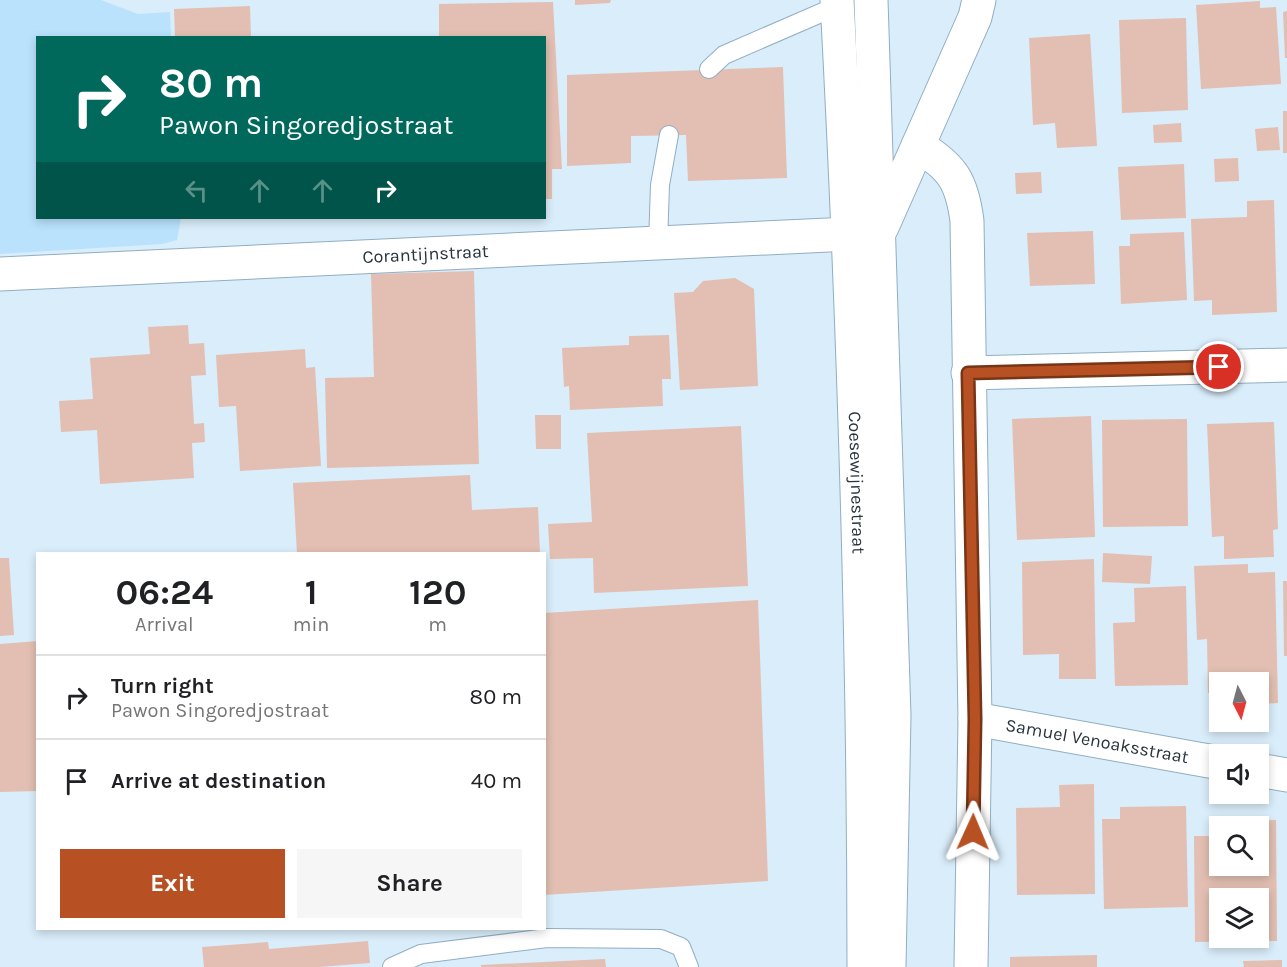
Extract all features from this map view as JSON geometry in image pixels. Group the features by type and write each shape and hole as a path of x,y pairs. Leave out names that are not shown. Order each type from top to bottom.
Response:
{"street":[{"name":"Coesewijnestraat","path":"864,967 864,235 871,0"},
{"path":"864,235 918,146 975,17 979,0"},
{"name":"Coesewijnestraat","path":"837,3 864,235 894,716 889,967"},
{"path":"918,146 942,161 963,194 967,221 975,719 971,967"},
{"name":"Corantijnstraat","path":"0,274 864,235"},
{"path":"968,373 1287,365"},
{"name":"Samuel Venoaksstraat","path":"975,719 1209,761"},
{"path":"1269,772 1287,775"}],"lane":[{"path":"709,69 724,55 837,3"},
{"path":"658,243 660,185 669,135"},
{"path":"392,967 421,954 547,938 661,939 681,947 689,967"}],"shaded area":[{"path":"0,0 101,0 138,14 170,12 171,36 36,36 36,219 181,219 177,240 162,244 0,254"}],"building":[{"path":"575,0 611,0 610,3 575,5"},
{"path":"1260,1 1260,8 1276,7 1281,84 1201,89 1196,5"},
{"path":"553,2 562,169 552,169 552,199 546,199 546,36 439,36 439,4"},
{"path":"250,6 251,36 175,36 174,9"},
{"path":"1287,11 1287,58 1285,58 1283,12"},
{"path":"1186,18 1188,110 1122,113 1119,20"},
{"path":"1090,34 1097,146 1057,148 1055,123 1033,125 1029,38"},
{"path":"783,67 787,178 688,181 686,135 631,136 631,163 567,166 567,75"},
{"path":"1283,111 1287,111 1287,153 1283,153"},
{"path":"1181,123 1182,142 1154,143 1153,125"},
{"path":"1278,127 1280,150 1257,151 1255,129"},
{"path":"1238,158 1239,181 1215,182 1214,159"},
{"path":"1184,164 1186,218 1121,220 1118,167"},
{"path":"1041,172 1042,193 1016,194 1015,173"},
{"path":"1274,200 1277,312 1212,315 1212,300 1194,301 1191,219 1247,217 1247,201"},
{"path":"1093,231 1095,284 1030,286 1027,233"},
{"path":"1184,232 1187,300 1121,304 1119,246 1130,246 1130,234"},
{"path":"474,271 479,464 327,468 325,378 374,377 371,274"},
{"path":"735,278 754,289 758,386 680,390 674,293 693,292 703,281"},
{"path":"188,325 189,344 204,343 206,375 191,376 194,424 204,423 205,442 192,443 194,478 100,484 97,430 61,432 59,401 93,399 90,358 150,354 148,327"},
{"path":"669,335 671,379 662,379 663,406 570,410 569,386 564,387 562,348 629,345 629,336"},
{"path":"305,349 306,368 315,367 321,466 240,471 236,406 219,407 216,355"},
{"path":"535,415 561,415 561,449 536,449"},
{"path":"1091,416 1095,537 1017,540 1012,419"},
{"path":"1187,419 1188,526 1103,527 1102,420"},
{"path":"1274,422 1278,529 1273,530 1274,557 1224,559 1224,536 1212,537 1207,424"},
{"path":"741,426 748,586 594,593 593,558 550,559 548,524 592,522 587,433"},
{"path":"470,475 472,510 538,507 540,552 297,552 293,483"},
{"path":"1103,553 1152,556 1150,584 1102,582"},
{"path":"0,558 9,558 14,635 0,636"},
{"path":"1094,559 1096,679 1059,679 1059,654 1023,655 1022,562"},
{"path":"1248,564 1248,573 1275,572 1278,703 1269,703 1269,672 1209,672 1208,693 1207,639 1197,640 1194,566"},
{"path":"1283,581 1287,581 1287,656 1284,656"},
{"path":"1186,586 1188,685 1115,686 1113,623 1135,622 1134,588"},
{"path":"758,600 768,881 546,895 546,613"},
{"path":"36,641 36,791 0,792 0,644"},
{"path":"1094,784 1095,894 1017,895 1016,808 1060,807 1059,785"},
{"path":"1186,806 1188,907 1104,909 1102,819 1120,819 1120,807"},
{"path":"1269,820 1276,820 1277,941 1269,941 1269,888 1209,888 1209,942 1195,942 1194,836 1209,836 1209,876 1269,876"},
{"path":"368,941 370,963 319,967 204,967 202,947 268,942 269,949"},
{"path":"1097,955 1097,967 1010,967 1010,957"},
{"path":"605,959 606,967 481,967 481,965"},
{"path":"1282,960 1282,967 1244,967 1243,961"}],"route":[{"path":"973,832 975,719 968,373 1219,367"}]}
